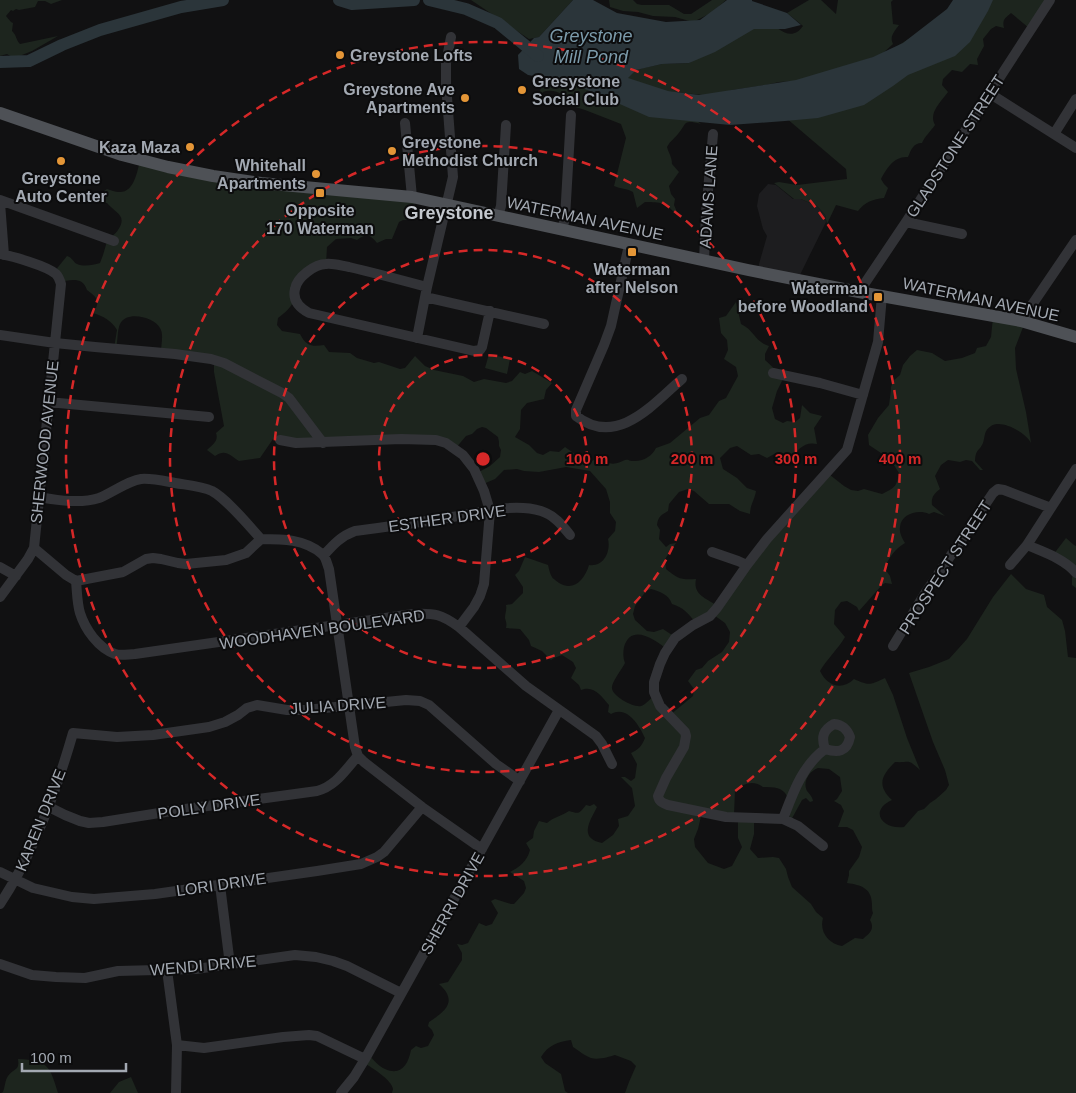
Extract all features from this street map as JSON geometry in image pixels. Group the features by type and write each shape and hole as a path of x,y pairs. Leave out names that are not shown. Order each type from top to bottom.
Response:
{"main road":[{"name":"WATERMAN AVENUE","path":"0,113 122,155 213,176 261,183 412,197 629,245 860,292 1022,321 1076,337"}],"street":[{"name":"GLADSTONE STREET","path":"860,292 1050,0"},
{"path":"416,338 453,177 446,84 446,64 451,37"},
{"path":"989,93 1076,148"},
{"path":"1054,134 1076,99"},
{"path":"562,230 565,218 571,115"},
{"path":"405,122 412,197"},
{"path":"498,216 501,206 506,125"},
{"name":"ADAMS LANE","path":"704,260 713,134"},
{"path":"2,254 0,202 114,241"},
{"path":"906,222 962,234"},
{"path":"1022,321 1076,240"},
{"path":"629,245 611,326 576,410 576,416 593,426 612,427 627,423 639,417 682,379"},
{"name":"SHERWOOD AVENUE","path":"0,597 34,548 61,284 56,274 42,267 2,254"},
{"path":"490,311 482,347 480,350 474,351 309,313 300,308 294,294 295,286 304,276 314,267 326,264 357,269 490,311 544,324"},
{"path":"823,846 798,826 783,818 726,817 668,805 662,802 658,796 666,778 684,748 686,736 685,732 660,706 653,687 656,672 675,638 714,612 747,565 786,517 847,450 878,342 882,295"},
{"path":"0,335 95,348 175,354 212,359 224,363 290,398 324,442"},
{"path":"773,373 863,395"},
{"path":"48,402 210,417"},
{"path":"280,440 296,443 401,439 436,440 446,443 464,455 474,469 484,491 490,511 484,584 474,607 460,627"},
{"path":"1010,565 1027,545 1076,469"},
{"path":"38,496 58,500 98,498 142,479 187,485 210,490 219,495 261,539"},
{"name":"PROSPECT STREET","path":"893,646 924,595 998,489 1051,508"},
{"name":"ESTHER DRIVE","path":"324,555 338,540 346,534 355,531 490,511 524,508 542,511 551,516 570,535"},
{"path":"34,548 76,581 123,572 146,559 161,559 178,564 226,560 246,553 261,539 289,539 302,543 324,555 329,569 348,705 358,756 422,807 482,849"},
{"path":"1027,545 1058,560 1072,568 1076,573"},
{"path":"712,552 738,560 747,565"},
{"path":"0,567 16,576"},
{"name":"WOODHAVEN BOULEVARD","path":"76,581 80,613 86,625 94,638 106,649 117,654 135,654 412,614 437,614 460,627 526,686 596,736 612,764"},
{"name":"JULIA DRIVE","path":"73,733 117,737 153,735 209,727 225,722 247,708 257,705 296,710 406,700 420,701 429,705 496,764 520,781"},
{"name":"SHERRI DRIVE","path":"341,1093 365,1059 559,710"},
{"name":"KAREN DRIVE","path":"0,904 16,880 36,838 49,807 73,733"},
{"path":"783,818 798,781 807,768 825,749"},
{"name":"POLLY DRIVE","path":"49,807 80,821 90,823 317,791 332,785 358,756"},
{"name":"LORI DRIVE","path":"0,872 33,888 72,898 94,899 155,894 317,871 361,864 384,852 422,807"},
{"path":"220,885 230,965"},
{"name":"WENDI DRIVE","path":"0,964 32,975 85,978 118,970 196,969 295,955 316,957 347,966 401,993"},
{"path":"167,970 178,1045 176,1093"},
{"path":"178,1045 204,1048 308,1035 317,1036 365,1059"}],"shaded area":[{"path":"0,0 62,0 51,4 45,1 38,1 35,7 11,10 6,16 13,23 12,31 20,44 58,36 17,57 7,54 0,56"},
{"path":"471,0 573,0 539,37 529,39"},
{"path":"609,0 633,0 637,4 642,5 669,5 684,14 691,14 712,0 726,0 711,13 693,22 675,17 653,16 623,11 610,7"},
{"path":"809,0 821,0 836,14 838,0 893,0 891,2 893,24 899,25 892,36 893,44 882,54 810,80 779,82 732,90 720,94 703,95 663,91 627,82 628,74 634,70 662,64 689,63 736,30 769,22 786,33 797,32 803,26 787,13"},
{"path":"970,0 1048,0 1029,28 1011,13 1004,19 1004,28 996,26 983,39 984,46 977,59 978,65 970,64 962,72 952,70 943,79 942,85 948,92 934,112 933,121 935,125 922,143 916,144 913,147 908,157 899,158 886,171 881,179 888,188 884,198 876,199 863,205 858,211 836,205 827,224 825,215 817,206 801,199 794,199 774,183 797,185 847,179 846,169 779,112 795,111"},
{"path":"539,74 692,117 701,124 686,123 667,147 672,164 679,172 669,186 671,194 675,199 674,205 677,212 675,213 668,206 659,203 645,202 637,208 633,192 614,186 626,138 621,124 572,106 568,99 560,93 543,92 537,101 543,82"},
{"path":"140,161 415,199 414,220 399,222 392,239 386,239 377,243 368,235 357,240 351,238 336,239 327,247 326,264 303,278 295,300 278,318 277,325 282,331 300,334 310,345 324,345 329,352 350,353 357,358 374,363 379,362 400,369 405,368 415,356 425,366 434,370 463,376 474,382 484,379 506,383 512,381 520,372 525,374 532,371 552,383 546,390 544,399 527,403 521,410 520,429 515,437 529,445 537,453 543,455 550,451 559,452 565,447 575,454 592,461 598,457 611,464 627,460 640,461 650,456 656,448 670,443 700,418 709,415 719,401 726,398 738,376 736,367 724,359 728,350 727,340 721,333 719,318 726,316 736,302 741,324 749,329 761,342 769,346 765,354 765,360 778,372 785,375 777,391 772,408 775,419 783,423 787,421 795,422 800,418 802,405 810,413 822,416 814,428 817,444 805,445 790,459 776,453 767,458 759,454 751,455 737,446 730,448 720,458 723,469 737,478 747,488 756,491 750,514 740,511 729,504 709,504 694,491 688,489 679,492 669,504 668,511 659,518 657,525 660,530 659,539 666,547 676,543 665,559 666,569 680,578 696,579 698,592 716,605 825,471 851,490 858,491 864,489 882,494 894,486 899,473 890,459 869,445 868,435 878,418 889,405 893,381 900,375 903,365 910,356 917,350 932,353 945,361 962,358 975,353 977,348 986,346 991,337 993,317 1025,322 1015,348 1016,369 1031,443 1019,431 996,424 987,430 982,446 976,454 975,461 983,470 980,470 972,461 966,460 960,462 948,460 941,465 935,476 940,489 933,496 932,505 945,516 934,512 929,514 915,512 903,519 900,531 905,543 892,554 885,569 890,576 892,584 885,583 882,585 859,611 857,607 847,601 841,602 835,610 834,624 845,637 820,671 831,683 840,686 854,679 870,684 885,678 920,770 911,762 895,762 884,776 882,785 892,800 881,809 881,819 890,826 904,827 918,811 924,809 936,799 949,785 909,673 949,659 967,639 993,597 1011,574 1026,589 1044,595 1047,607 1062,620 1068,657 1076,658 1076,1093 625,1093 636,1066 631,1061 615,1055 591,1058 573,1047 571,1040 554,1045 541,1057 545,1063 561,1074 565,1091 568,1093 392,1093 392,1085 381,1074 364,1063 367,1053 382,1068 395,1071 403,1068 411,1050 416,1046 421,1048 428,1046 434,1035 428,1026 429,1022 445,1010 449,1001 445,990 439,984 448,982 462,960 462,953 457,944 468,943 479,923 486,926 492,924 498,913 491,901 495,899 514,904 524,893 526,888 524,881 510,872 520,866 527,857 530,850 526,843 533,838 539,821 547,823 569,811 579,812 586,805 594,804 597,807 589,823 588,833 595,841 602,843 613,835 619,826 618,819 628,816 635,806 632,788 621,777 631,781 635,778 637,764 631,753 640,747 645,738 636,722 622,712 611,714 608,712 609,705 597,692 590,689 581,690 579,685 571,678 576,668 573,662 562,655 551,660 542,651 531,646 529,640 520,629 506,628 505,618 506,605 512,604 523,593 523,587 515,575 519,571 525,557 548,565 552,578 559,583 569,586 574,585 585,575 589,565 599,563 605,557 609,544 608,539 615,531 616,522 610,513 610,502 606,489 590,471 566,467 539,472 517,469 504,470 495,479 481,485 477,473 490,466 500,457 501,450 498,437 482,427 466,436 455,449 449,445 273,439 260,458 239,461 225,453 215,456 207,450 216,441 216,433 224,426 214,372 214,359 161,352 162,336 157,324 147,318 134,316 128,317 120,324 116,348 114,348 117,330 107,319 93,313 97,306 95,297 79,281 67,280 59,282 54,272 67,256 80,265 100,263 108,238 113,236 122,221 119,215 107,203 95,202 91,195 98,195 107,189 119,192 128,189 134,181","holes":["651,589 661,592 672,604 680,607 695,622 711,613 725,623 730,632 729,642 722,652 708,661 702,668 696,670 688,681 694,689 693,696 670,715 654,696 641,706 638,706 619,698 612,688 625,663 623,655 627,640 637,634 643,635 667,649 675,637 663,629 654,632 647,631 635,620 633,614 635,606 646,591","818,768 829,769 840,777 842,791 834,801 841,805 844,811 838,827 847,827 853,830 862,847 859,857 849,871 847,883 865,888 872,899 871,931 863,939 855,938 842,946 833,943 826,936 822,928 823,918 792,887 786,869 779,858 758,858 750,849 754,834 754,817 738,818 738,838 742,847 732,866 724,869 708,863 695,847 694,839 702,812 734,815 735,790 745,784 753,783 784,792 787,796 790,822 802,800 806,798 810,802 813,801 805,784 812,771"]},
{"path":"768,184 776,185 793,199 801,199 817,206 825,215 826,222 797,281 757,271 767,236 763,229 757,206 759,194"},
{"path":"489,354 510,359 507,374 485,368"},
{"path":"1066,538 1076,546 1076,588 1072,585 1074,571 1053,555"},
{"path":"18,1059 36,1061 46,1066 53,1076 58,1093 1,1093 3,1092 6,1079 17,1068"},
{"path":"131,1077 138,1093 110,1093 119,1082"}],"water":[{"name":"Greystone Mill Pond","path":"573,0 593,0 617,13 666,22 700,20 727,0 752,0 787,13 801,25 785,29 754,29 715,52 689,63 662,64 636,70 628,78 668,91 699,95 796,80 873,57 903,43 947,9 953,0 993,0 970,42 955,56 908,75 864,105 818,118 730,125 649,117 567,82 528,75 519,69 518,55 534,38 539,37"}],"waterway":[{"path":"0,62 29,61 100,30 181,7 223,0"},
{"path":"339,0 352,4 414,0"},
{"path":"429,0 466,9 498,23 538,56"}],"place":[{"name":"Greystone Lofts","path":"340,55"},
{"name":"Gresystone Social Club","path":"522,90"},
{"name":"Greystone Ave Apartments","path":"465,98"},
{"name":"Kaza Maza","path":"190,147"},
{"name":"Greystone Methodist Church","path":"392,151"},
{"name":"Greystone Auto Center","path":"61,161"},
{"name":"Whitehall Apartments","path":"316,174"},
{"name":"Opposite 170 Waterman","path":"320,193"},
{"name":"Waterman after Nelson","path":"632,252"},
{"name":"Waterman before Woodland","path":"878,297"}],"district":[{"name":"Greystone","path":"449,213"}]}
